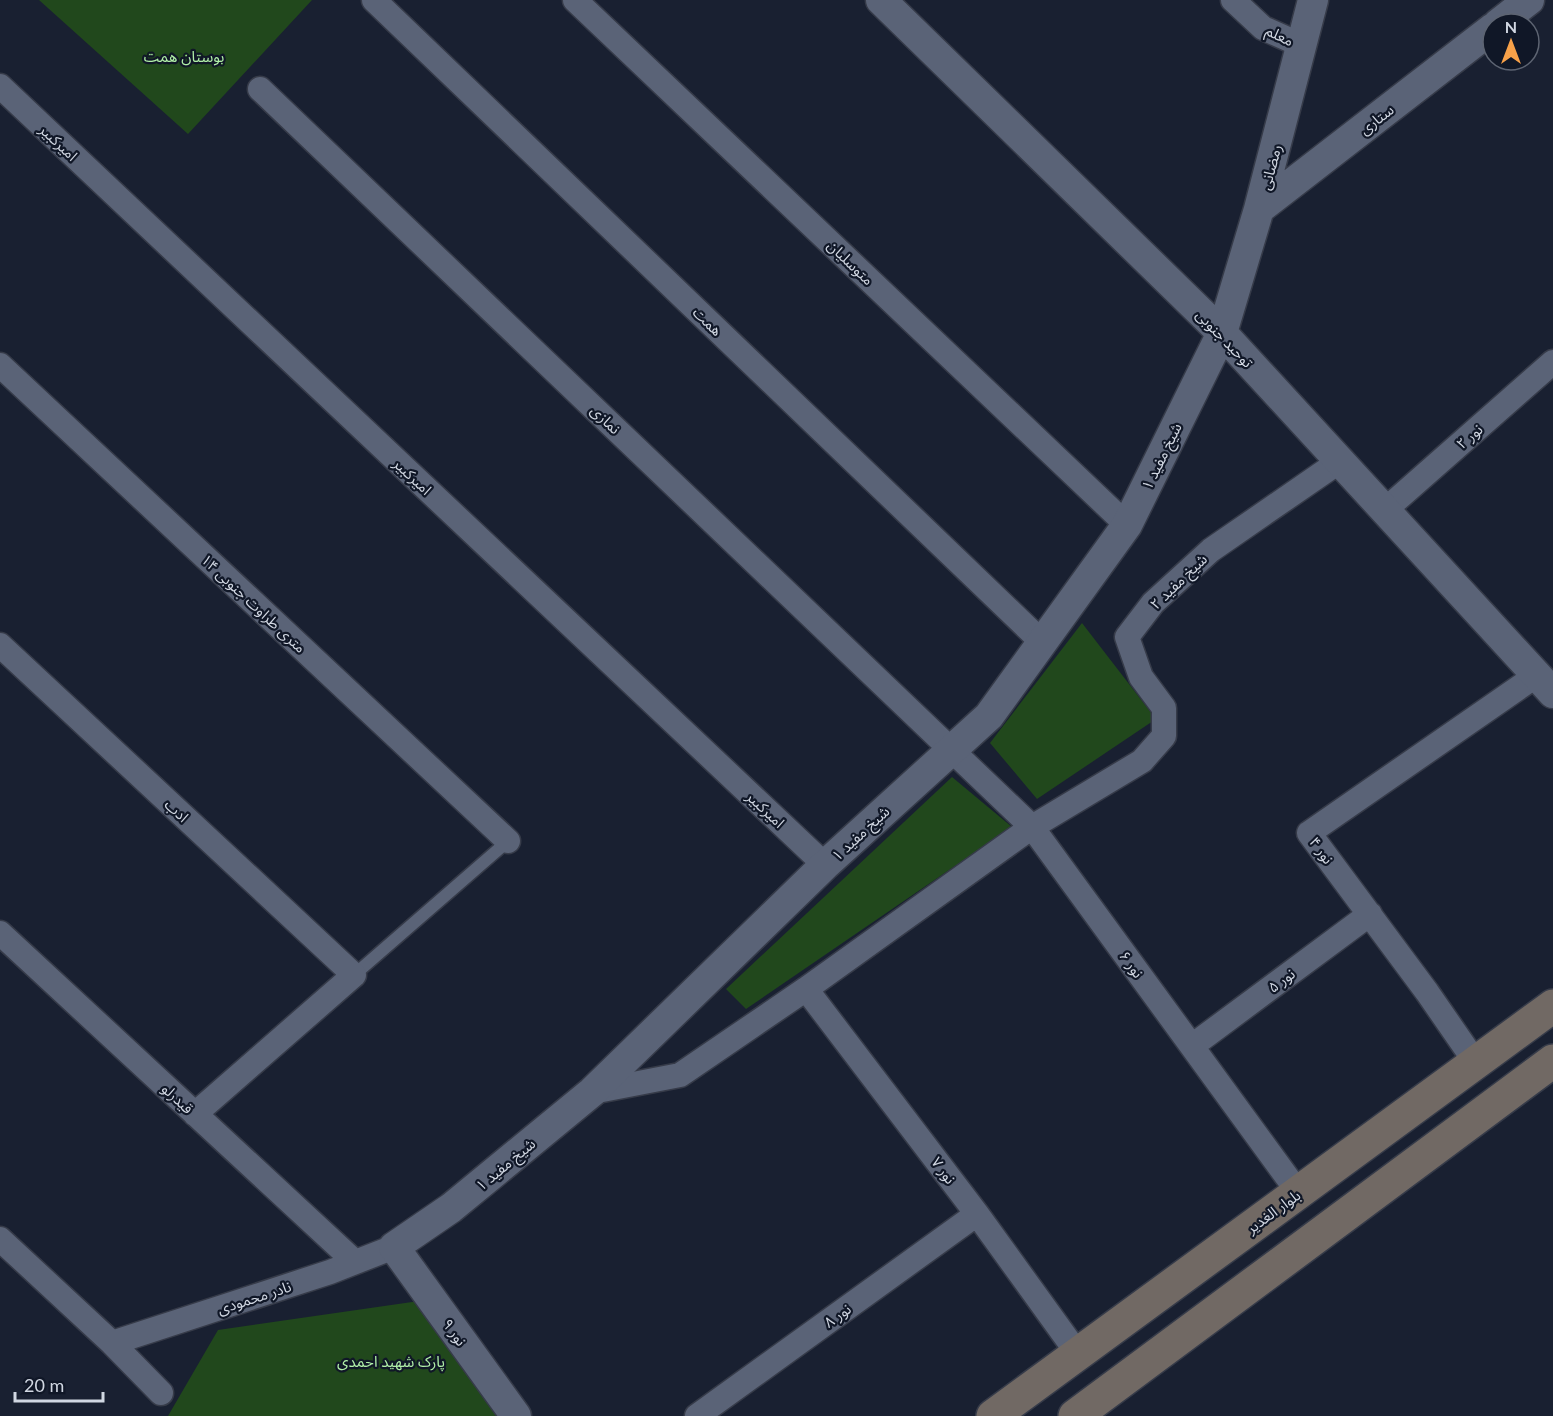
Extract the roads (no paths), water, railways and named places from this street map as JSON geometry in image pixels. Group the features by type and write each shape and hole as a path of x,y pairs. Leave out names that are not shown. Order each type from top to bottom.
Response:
{"main road":[{"name":"بلوار الغدیر","path":"993,1416 1553,1006"},
{"path":"1075,1416 1553,1061"}],"street":[{"name":"همت","path":"374,0 1042,642"},
{"name":"متوسلیان","path":"575,0 1127,525"},
{"name":"توحید جنوبی","path":"881,0 1222,333 1545,684"},
{"name":"معلم","path":"1233,0 1263,28 1301,45"},
{"name":"رمضانی","path":"1222,333 1259,209 1313,0"},
{"path":"1514,12 1529,0"},
{"name":"ستاری","path":"1259,209 1481,37"},
{"name":"امیرکبیر","path":"0,86 825,865"},
{"name":"نمازی","path":"260,89 952,749"},
{"name":"شیخ مفید ۱","path":"394,1247 451,1208 592,1092 825,865 989,716 1127,525 1222,333"},
{"name":"نور ۲","path":"1385,510 1553,362"},
{"name":"۱۴ متری طراوت جنوبی","path":"0,365 508,841"},
{"name":"شیخ مفید ۲","path":"1032,827 1142,761 1164,736 1164,708 1141,677 1127,638 1153,603 1211,550 1340,461"},
{"name":"ادب","path":"0,645 354,975"},
{"name":"نور ۴","path":"1476,1063 1427,992 1309,833 1545,684"},
{"name":"نور ۶","path":"952,749 1032,827 1298,1192"},
{"path":"592,1092 680,1075 806,989 1032,827"},
{"name":"نور ۵","path":"1192,1046 1370,914"},
{"name":"قیدرلو","path":"0,933 355,1262"},
{"path":"195,1114 354,975"},
{"name":"نور ۷","path":"806,989 977,1214 1078,1354"},
{"name":"نور ۸","path":"697,1416 977,1214"},
{"path":"0,1239 161,1392"},
{"name":"نادر محمودی","path":"112,1343 330,1272 394,1247"},
{"name":"نور ۹","path":"394,1247 516,1416"}],"lane":[{"path":"354,975 508,841"}],"park label":[{"name":"بوستان همت","path":"184,56"},
{"name":"پارک شهید احمدی","path":"391,1361"}]}
